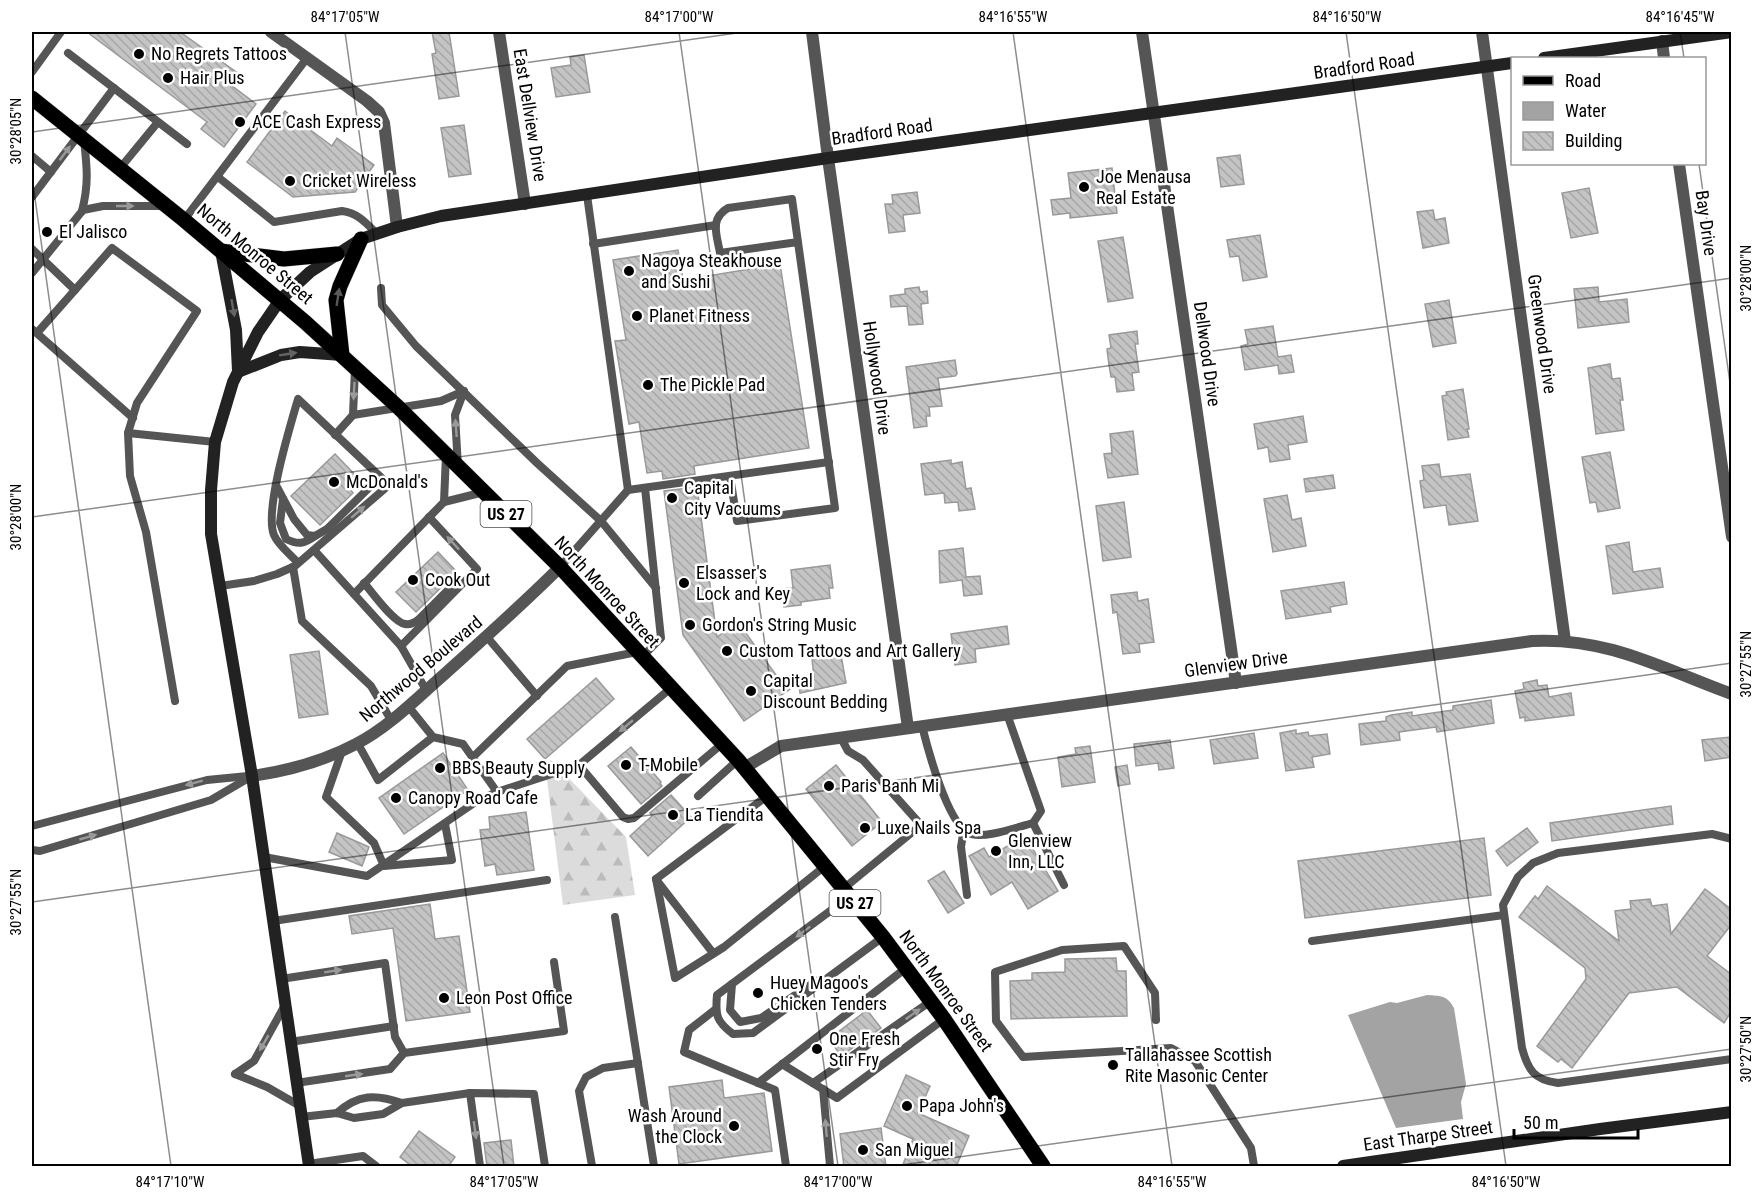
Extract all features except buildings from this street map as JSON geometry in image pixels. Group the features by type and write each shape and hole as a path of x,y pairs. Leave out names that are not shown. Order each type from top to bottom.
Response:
{"main road":[{"path":"1551,57 1731,32"},
{"name":"Bradford Road","path":"308,1166 252,776 211,534 211,490 215,442 232,382 258,332 280,300 310,272 361,239 441,216 828,158 1511,63"},
{"name":"North Monroe Street","path":"32,98 121,167 342,355 560,567 639,655 723,743 825,866 944,1019 1043,1167"},
{"path":"337,255 284,259 221,251 236,330 238,372 281,355 300,352 342,355 336,300 361,239"},
{"name":"East Tharpe Street","path":"1343,1167 1731,1112"}],"street":[{"path":"271,32 379,112 384,123 397,227"},
{"name":"East Dellview Drive","path":"499,32 525,204"},
{"name":"Hollywood Drive","path":"812,32 908,728"},
{"name":"Dellwood Drive","path":"1142,32 1236,682"},
{"name":"Greenwood Drive","path":"1482,32 1564,640"},
{"path":"1662,41 1664,57"},
{"name":"Bay Drive","path":"1679,165 1731,537"},
{"name":"Northwood Boulevard","path":"252,776 281,771 358,744 408,706 487,637 560,567"},
{"name":"Glenview Drive","path":"741,764 781,746 1532,641 1564,640 1597,645 1641,657 1731,694"}],"lane":[{"path":"32,72 61,32"},
{"path":"69,53 187,144"},
{"path":"184,220 307,58"},
{"path":"32,197 82,136 114,88"},
{"path":"121,167 158,122"},
{"path":"32,273 83,211 88,174 82,136"},
{"path":"32,156 51,172"},
{"path":"218,177 274,222 342,211 359,216 377,234"},
{"path":"587,195 628,490"},
{"path":"730,476 737,521 835,508 829,462 792,199 728,208 720,213 715,221 720,254 798,242"},
{"path":"83,211 103,206 168,206"},
{"path":"594,244 716,225"},
{"path":"133,418 34,331 112,248 197,311 137,403 133,418 128,433 130,476 146,532 175,701"},
{"path":"32,249 75,290"},
{"path":"381,288 382,305 416,346 537,463 601,521 656,588"},
{"path":"353,415 355,367"},
{"path":"335,435 353,415 441,401 464,391"},
{"path":"458,467 455,415 464,391"},
{"path":"220,586 277,574 295,565 389,485 298,399 276,485 272,526 275,537 295,565 302,621 371,686 391,720"},
{"path":"128,433 215,442"},
{"path":"444,502 446,454"},
{"path":"560,567 628,490 829,462"},
{"path":"283,498 280,523 286,539 294,543 305,543 327,529 380,477"},
{"path":"276,485 294,519 307,535 315,536"},
{"path":"473,757 567,666 639,655 661,638 645,488"},
{"path":"354,594 444,502 484,492"},
{"path":"401,646 477,569 429,518"},
{"path":"314,550 401,646 426,690"},
{"path":"364,583 397,620 406,625 412,624 473,565"},
{"path":"487,637 537,696"},
{"path":"264,858 367,876 477,801 497,792 579,765 671,688"},
{"path":"408,706 433,737 463,744 497,792"},
{"path":"922,726 935,775 957,822 968,833 981,836 1032,823 1041,811 1007,714"},
{"path":"358,744 378,780 433,737"},
{"path":"842,738 848,751 863,760 921,825 846,893 717,995 716,1009 720,1024 734,1034 753,1033 882,937"},
{"path":"579,765 623,817 628,819 634,818 723,743"},
{"path":"342,751 326,797 374,843 384,866"},
{"path":"698,796 741,764"},
{"path":"32,826 207,780 252,776"},
{"path":"32,850 40,851 212,800 252,776"},
{"path":"656,879 767,796"},
{"path":"1032,823 1064,885"},
{"path":"384,866 452,860 444,824"},
{"path":"964,828 961,847 967,895"},
{"path":"1731,839 1712,834 1558,853 1533,863 1518,877 1508,891 1503,905 1522,1048 1527,1065 1544,1081 1558,1083 1731,1059"},
{"path":"656,879 675,978 713,953 825,866"},
{"path":"656,879 713,953"},
{"path":"273,921 547,880"},
{"path":"1312,941 1504,915"},
{"path":"615,917 654,1167"},
{"path":"1156,1020 1155,993 1124,946 1062,950 995,972 996,1022 1023,1057 1171,1048 1195,1061 1251,1148 1254,1167"},
{"path":"296,1083 390,1070 404,1053 564,1031 554,962"},
{"path":"281,979 385,963 395,1036 404,1053"},
{"path":"758,1083 906,968"},
{"path":"732,984 730,1010 740,1022 761,1018 820,978 835,973"},
{"path":"813,1083 931,1002"},
{"path":"285,1005 254,1061 235,1074 267,1087 301,1112 337,1113 354,1118 383,1114 402,1103 470,1093 534,1094 545,1167"},
{"path":"716,1009 689,1030 684,1052 775,1090 786,1167"},
{"path":"782,1064 837,1098 944,1019"},
{"path":"290,1042 394,1026"},
{"path":"592,1165 579,1091 586,1077 603,1068 638,1063"},
{"path":"823,1089 830,1167"},
{"path":"470,1093 480,1167"},
{"path":"337,1113 350,1102 381,1096 402,1103"},
{"path":"308,1166 363,1156 376,1167"}],"green space":[{"path":"551,760 626,837 635,895 563,905 545,764"}],"water":[{"path":"1427,995 1443,997 1454,1008 1466,1084 1461,1102 1463,1119 1396,1128 1348,1015 1390,1002 1397,1003"}],"place":[{"name":"No Regrets Tattoos","path":"139,54"},
{"name":"Hair Plus","path":"168,78"},
{"name":"ACE Cash Express","path":"240,122"},
{"name":"Cricket Wireless","path":"290,181"},
{"name":"Joe Menausa Real Estate","path":"1084,187"},
{"name":"El Jalisco","path":"47,232"},
{"name":"Nagoya Steakhouse and Sushi","path":"629,271"},
{"name":"Planet Fitness","path":"637,316"},
{"name":"The Pickle Pad","path":"648,385"},
{"name":"McDonald's","path":"334,482"},
{"name":"Capital City Vacuums","path":"672,498"},
{"name":"Cook Out","path":"413,580"},
{"name":"Elsasser's Lock and Key","path":"684,583"},
{"name":"Gordon's String Music","path":"690,625"},
{"name":"Custom Tattoos and Art Gallery","path":"727,651"},
{"name":"Capital Discount Bedding","path":"751,691"},
{"name":"T-Mobile","path":"626,765"},
{"name":"BBS Beauty Supply","path":"440,768"},
{"name":"Paris Banh Mi","path":"829,786"},
{"name":"Canopy Road Cafe","path":"396,798"},
{"name":"La Tiendita","path":"673,815"},
{"name":"Luxe Nails Spa","path":"865,828"},
{"name":"Glenview Inn, LLC","path":"996,851"},
{"name":"Huey Magoo's Chicken Tenders","path":"758,993"},
{"name":"Leon Post Office","path":"444,998"},
{"name":"One Fresh Stir Fry","path":"817,1049"},
{"name":"Tallahassee Scottish Rite Masonic Center","path":"1113,1065"},
{"name":"Papa John's","path":"907,1106"},
{"name":"Wash Around the Clock","path":"734,1126"},
{"name":"San Miguel","path":"863,1150"}]}
